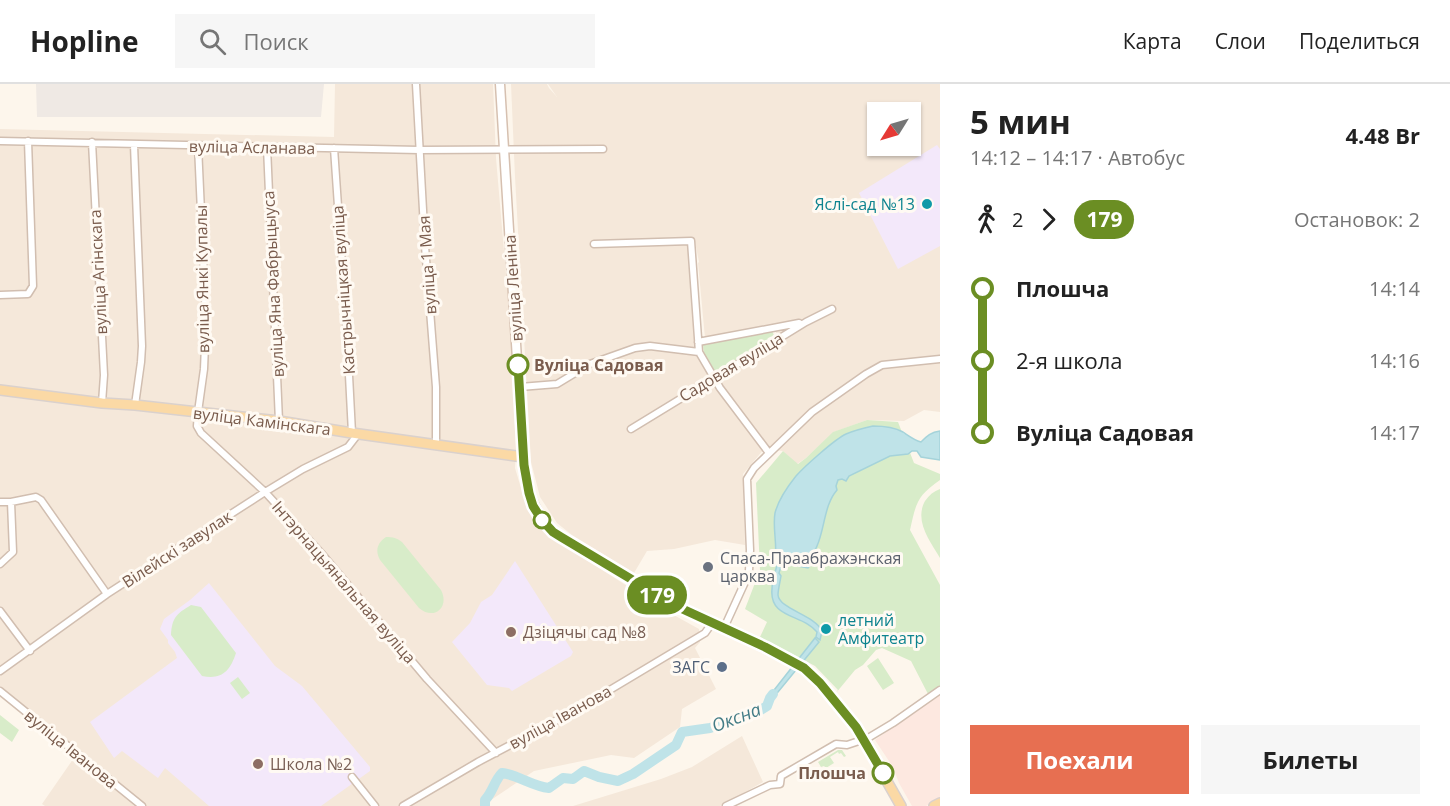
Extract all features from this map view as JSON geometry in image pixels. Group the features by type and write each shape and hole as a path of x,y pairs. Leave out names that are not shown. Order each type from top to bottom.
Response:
{"main road":[{"name":"вуліца Леніна","path":"500,84 523,457 533,506 553,532 676,606 804,668 826,690 856,727 902,806"},
{"name":"вуліца Камінскага","path":"0,390 279,421 523,457"},
{"path":"934,806 940,803"}],"street":[{"name":"вуліца 1 Мая","path":"416,84 436,387 436,445"},
{"name":"вуліца Асланава","path":"0,141 419,150 603,149"},
{"path":"0,295 28,294 33,285 28,141"},
{"name":"вуліца Агінскага","path":"92,142 104,375 102,403"},
{"path":"134,145 142,346 135,405"},
{"name":"вуліца Янкі Купалы","path":"198,146 206,321 204,369 198,412"},
{"name":"вуліца Яна Фабрыцыуса","path":"267,147 279,421"},
{"name":"Кастрычніцкая вуліца","path":"334,148 355,433"},
{"path":"594,244 691,241 699,352 720,388 769,453"},
{"name":"Садовая вуліца","path":"631,429 713,377 832,309"},
{"path":"698,342 806,322"},
{"name":"Садовая вуліца","path":"520,387 557,384 590,364 635,348 650,346 699,352"},
{"path":"724,628 748,571 750,550 747,479 754,468 812,412 866,374 882,365 940,359"},
{"name":"Інтэрнацыянальная вуліца","path":"198,412 197,426 201,433 265,492 321,553 427,679 496,753"},
{"name":"Вілейскі завулак","path":"0,671 106,594 265,492 303,469 348,447 355,433"},
{"path":"0,502 36,497 41,500 106,594"},
{"path":"0,564 13,552 11,502"},
{"path":"0,611 30,651"},
{"name":"вуліца Іванова","path":"403,806 588,703 705,633 712,624"},
{"path":"731,805 770,785 780,784 781,776 836,744 847,745 864,740 940,690"},
{"name":"вуліца Іванова","path":"0,691 142,806"},
{"path":"352,777 375,806"}],"shaded area":[{"path":"36,84 324,84 321,117 37,117"},
{"path":"335,84 493,84 496,158 511,332 515,468 527,508 536,525 565,546 663,609 699,629 700,642 695,648 716,689 682,709 680,727 634,758 611,755 534,771 482,806 45,806 42,804 78,752 0,688 0,129 334,137"},
{"path":"511,84 547,84 557,97 548,84 940,84 940,412 924,410 904,421 867,420 834,432 797,464 783,451 764,449 743,474 745,545 715,540 674,549 647,551 634,573 572,535 557,523 540,497 531,462","holes":["695,242 699,262 705,338 773,326 780,341 716,378 704,356"]},
{"path":"937,145 940,149 940,246 898,269 859,193"},
{"name":"Дзіцячы сад №8","path":"515,561 573,652 571,656 512,691 509,688 487,685 452,642 470,623 481,602 492,595"},
{"path":"209,583 275,666 302,686 370,767 370,771 321,806 209,806 165,768 158,778 122,751 114,758 90,722 177,658 160,629 164,619"},
{"path":"940,693 940,798 926,806 912,806 893,767 875,740"},
{"path":"742,736 763,782 720,806 573,806 692,767"}],"green space":[{"path":"824,196 831,208 822,213 815,201"},
{"path":"772,331 775,337 715,373 704,354 703,345"},
{"path":"867,420 898,422 914,463 940,474 940,480 926,491 919,501 910,530 940,585 940,688 928,694 911,661 882,648 876,650 863,665 855,670 836,693 838,690 815,666 760,637 767,622 745,609 760,570 756,483 783,451 798,464 833,432"},
{"path":"940,489 940,558 928,538 921,516 925,501"},
{"path":"386,537 402,542 441,590 443,602 439,610 430,613 419,608 380,560 378,547"},
{"path":"191,605 201,607 236,653 228,669 215,677 202,676 171,635 172,624 176,617"},
{"path":"878,658 894,683 883,690 867,666"},
{"path":"238,677 250,693 242,699 230,683"},
{"path":"0,715 19,730 12,742 0,733"},
{"path":"838,750 842,750 846,756 838,752 830,757 834,763 826,768 821,767 818,762"}],"water":[{"path":"873,426 896,429 921,442 934,432 940,431 940,460 921,457 917,451 912,451 908,454 890,456 849,476 846,481 838,480 837,490 827,510 820,539 811,556 812,563 808,568 787,564 781,566 779,573 781,576 778,593 780,600 818,625 822,631 820,640 816,637 817,632 811,626 781,611 772,599 772,583 777,565 774,564 775,513 790,484 812,460 846,434"},
{"path":"815,638 819,642 767,706 767,699"}],"waterway":[{"name":"Оксна","path":"485,806 485,800 502,773 549,788 563,778 573,779 584,771 618,781 633,774 676,745 682,732 710,728 756,713 767,706 773,694"}],"bus line":[{"name":"179","path":"518,365 526,477 533,506 547,526 561,537 676,606 765,647 804,668 820,683 856,727 883,773"}],"place":[{"name":"Яслі-сад №13","path":"927,204"},
{"name":"Вуліца Садовая","path":"518,365"},
{"name":"Спаса-Праабражэнская царква","path":"708,567"},
{"name":"летний Амфитеатр","path":"826,629"},
{"name":"Дзіцячы сад №8","path":"511,632"},
{"name":"ЗАГС","path":"722,667"},
{"name":"Школа №2","path":"258,764"},
{"name":"Плошча","path":"883,773"}]}
